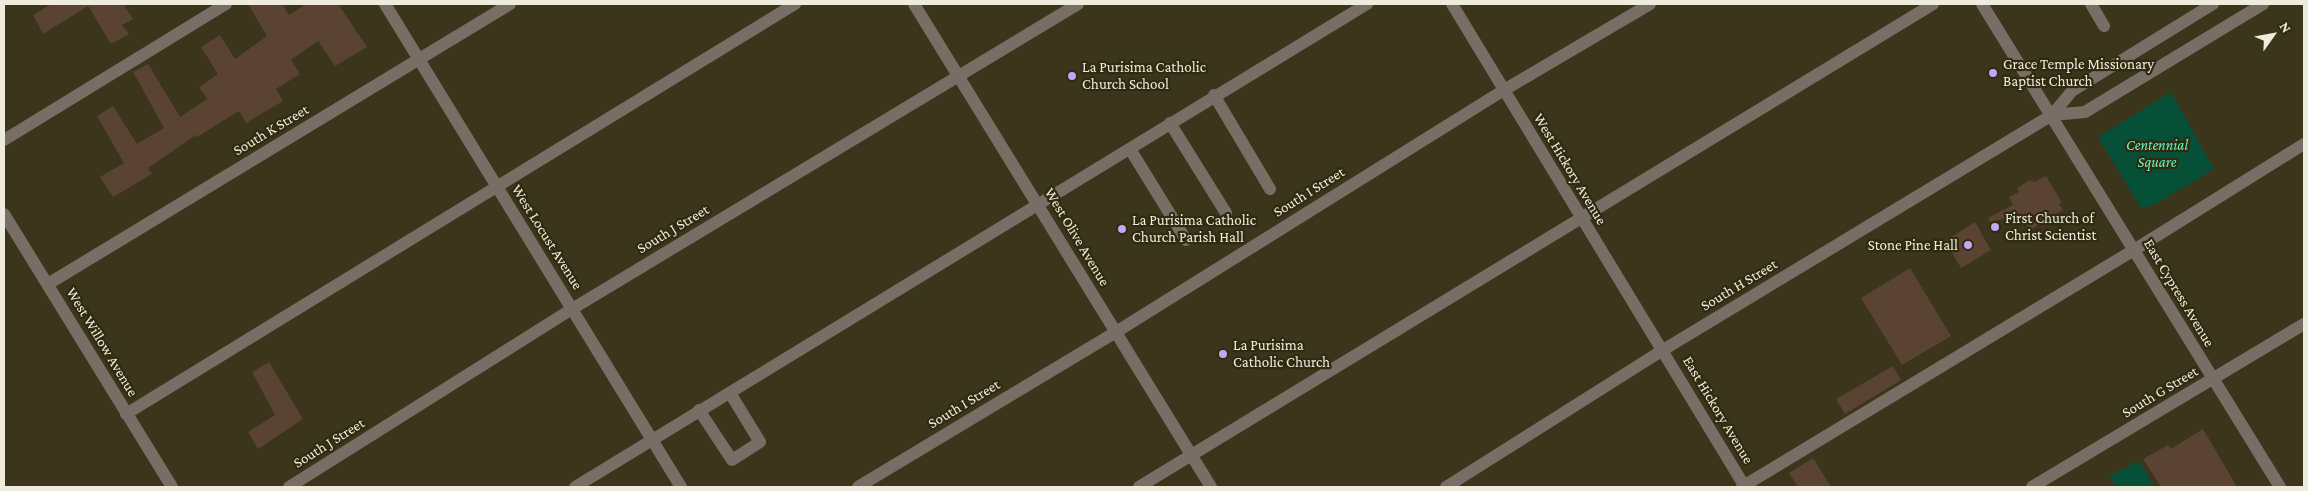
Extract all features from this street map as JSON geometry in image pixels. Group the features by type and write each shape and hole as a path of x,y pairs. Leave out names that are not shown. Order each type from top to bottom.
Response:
{"street":[{"path":"4,140 226,4"},
{"name":"West Locust Avenue","path":"385,4 681,487"},
{"name":"South K Street","path":"48,284 510,4"},
{"path":"126,414 795,4"},
{"name":"West Olive Avenue","path":"914,4 1211,487"},
{"name":"South J Street","path":"288,487 572,309 1078,4"},
{"path":"575,487 1130,149 1214,95 1367,4"},
{"name":"West Hickory Avenue","path":"1452,4 1663,350"},
{"name":"South I Street","path":"858,487 1116,332 1504,90 1650,4"},
{"path":"1139,487 1933,4"},
{"name":"East Cypress Avenue","path":"1982,4 2280,487"},
{"path":"2091,4 2104,26"},
{"name":"South H Street","path":"1446,487 1663,350 2052,115 2072,91 2213,4"},
{"name":"South H Street","path":"2052,115 2084,112 2263,4"},
{"path":"1214,95 1270,189"},
{"path":"1170,123 1226,213"},
{"path":"1744,487 2134,250 2304,144"},
{"path":"1130,149 1186,240"},
{"name":"West Willow Avenue","path":"4,214 172,487"},
{"name":"South G Street","path":"2032,487 2304,324"},
{"name":"East Hickory Avenue","path":"1663,350 1744,487"},
{"path":"699,410 732,460 760,442 730,393"}],"green space":[{"name":"Centennial Square","path":"2171,92 2214,169 2157,203 2142,209 2098,137"},
{"path":"2139,461 2155,487 2116,487 2109,476"}],"building":[{"path":"51,4 123,4 133,19 122,25 129,34 111,44 88,6 43,34 33,15"},
{"path":"248,4 282,4 289,15 306,4 338,4 367,47 335,66 318,41 291,60 300,74 276,89 283,101 246,123 239,111 197,137 196,135 148,168 152,174 113,197 100,177 124,163 97,116 113,106 137,144 164,128 133,72 148,64 180,117 207,99 199,87 218,74 201,47 220,35 235,59 267,36"},
{"path":"2046,176 2062,203 2059,204 2063,210 2032,229 2024,223 2019,215 1990,222 1988,218 2013,205 2009,197 2019,192 2017,188 2030,180 2034,182"},
{"name":"Stone Pine Hall","path":"1975,222 1991,250 1961,268 1945,241"},
{"path":"1910,268 1951,336 1902,365 1861,298"},
{"path":"269,362 303,419 258,449 248,432 275,415 252,372"},
{"path":"1893,366 1901,380 1845,414 1836,399"},
{"path":"2203,429 2237,487 2161,487 2143,459 2168,445 2171,449"},
{"path":"1813,458 1831,487 1798,487 1789,473"}],"place":[{"name":"Grace Temple Missionary Baptist Church","path":"1993,73"},
{"name":"La Purisima Catholic Church School","path":"1072,76"},
{"name":"First Church of Christ Scientist","path":"1995,227"},
{"name":"La Purisima Catholic Church Parish Hall","path":"1122,229"},
{"name":"Stone Pine Hall","path":"1968,245"},
{"name":"La Purisima Catholic Church","path":"1223,354"}]}
